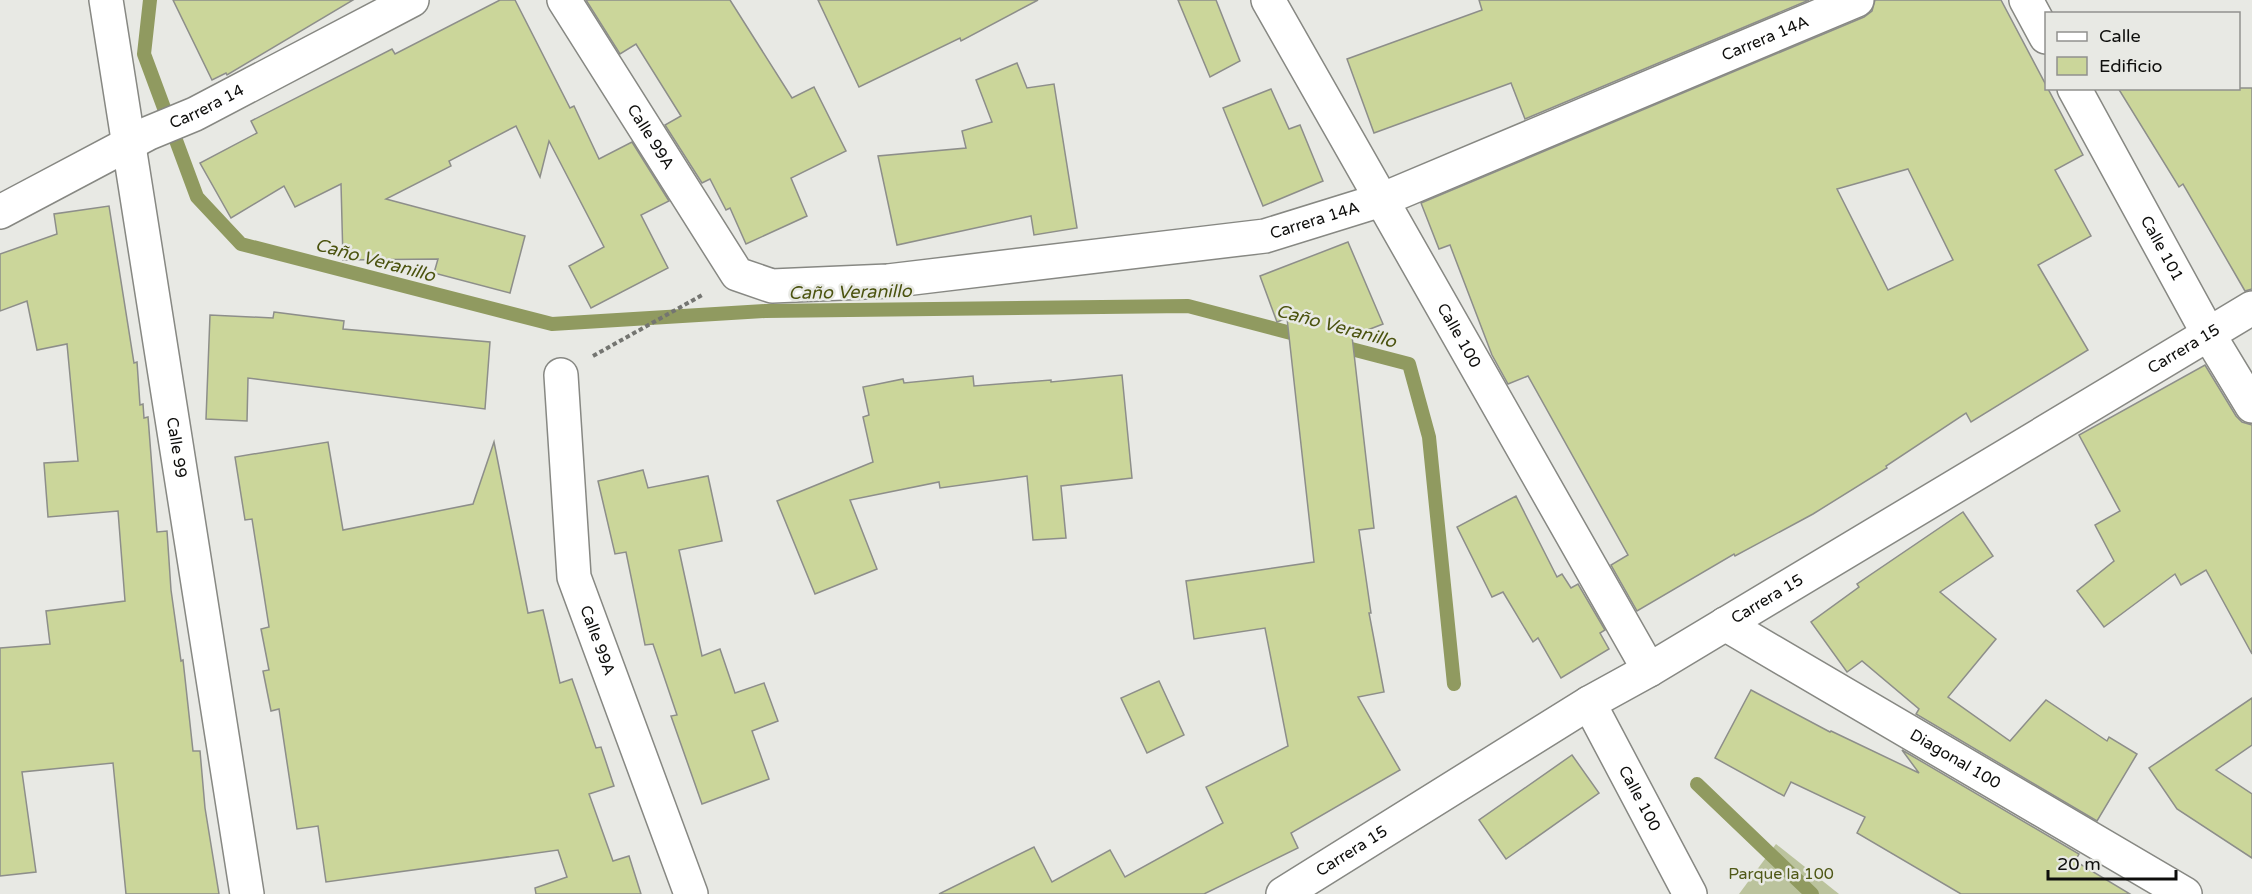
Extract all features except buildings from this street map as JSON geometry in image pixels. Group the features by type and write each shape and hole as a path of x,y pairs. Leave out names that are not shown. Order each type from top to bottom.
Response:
{"street":[{"name":"Calle 99","path":"106,0 139,139 247,894"},
{"name":"Carrera 14","path":"0,212 139,139 195,114 412,0"},
{"name":"Calle 99A","path":"564,0 737,274"},
{"name":"Calle 100","path":"1268,0 1649,670"},
{"name":"Carrera 14A","path":"737,274 772,286 911,278 1265,236 1381,200 1857,0"},
{"path":"2026,0 2045,35"},
{"name":"Calle 101","path":"2075,90 2209,335 2252,406"},
{"name":"Carrera 15","path":"1283,894 1588,703 1649,670 2252,308"},
{"name":"Calle 99A","path":"561,375 574,577 691,894"},
{"name":"Diagonal 100","path":"1725,624 2185,894"},
{"name":"Calle 100","path":"1588,703 1690,894"}],"path":[{"path":"619,341 705,293"}],"green space":[{"name":"Parque la 100","path":"1776,844 1839,894 1739,894"}],"waterway":[{"name":"Caño Veranillo","path":"150,0 144,54 197,197 241,244 552,324 765,311 1188,306 1306,337"},
{"name":"Caño Veranillo","path":"1336,345 1409,364 1429,437 1454,684"},
{"name":"Caño Veranillo","path":"1697,784 1812,894"}]}
